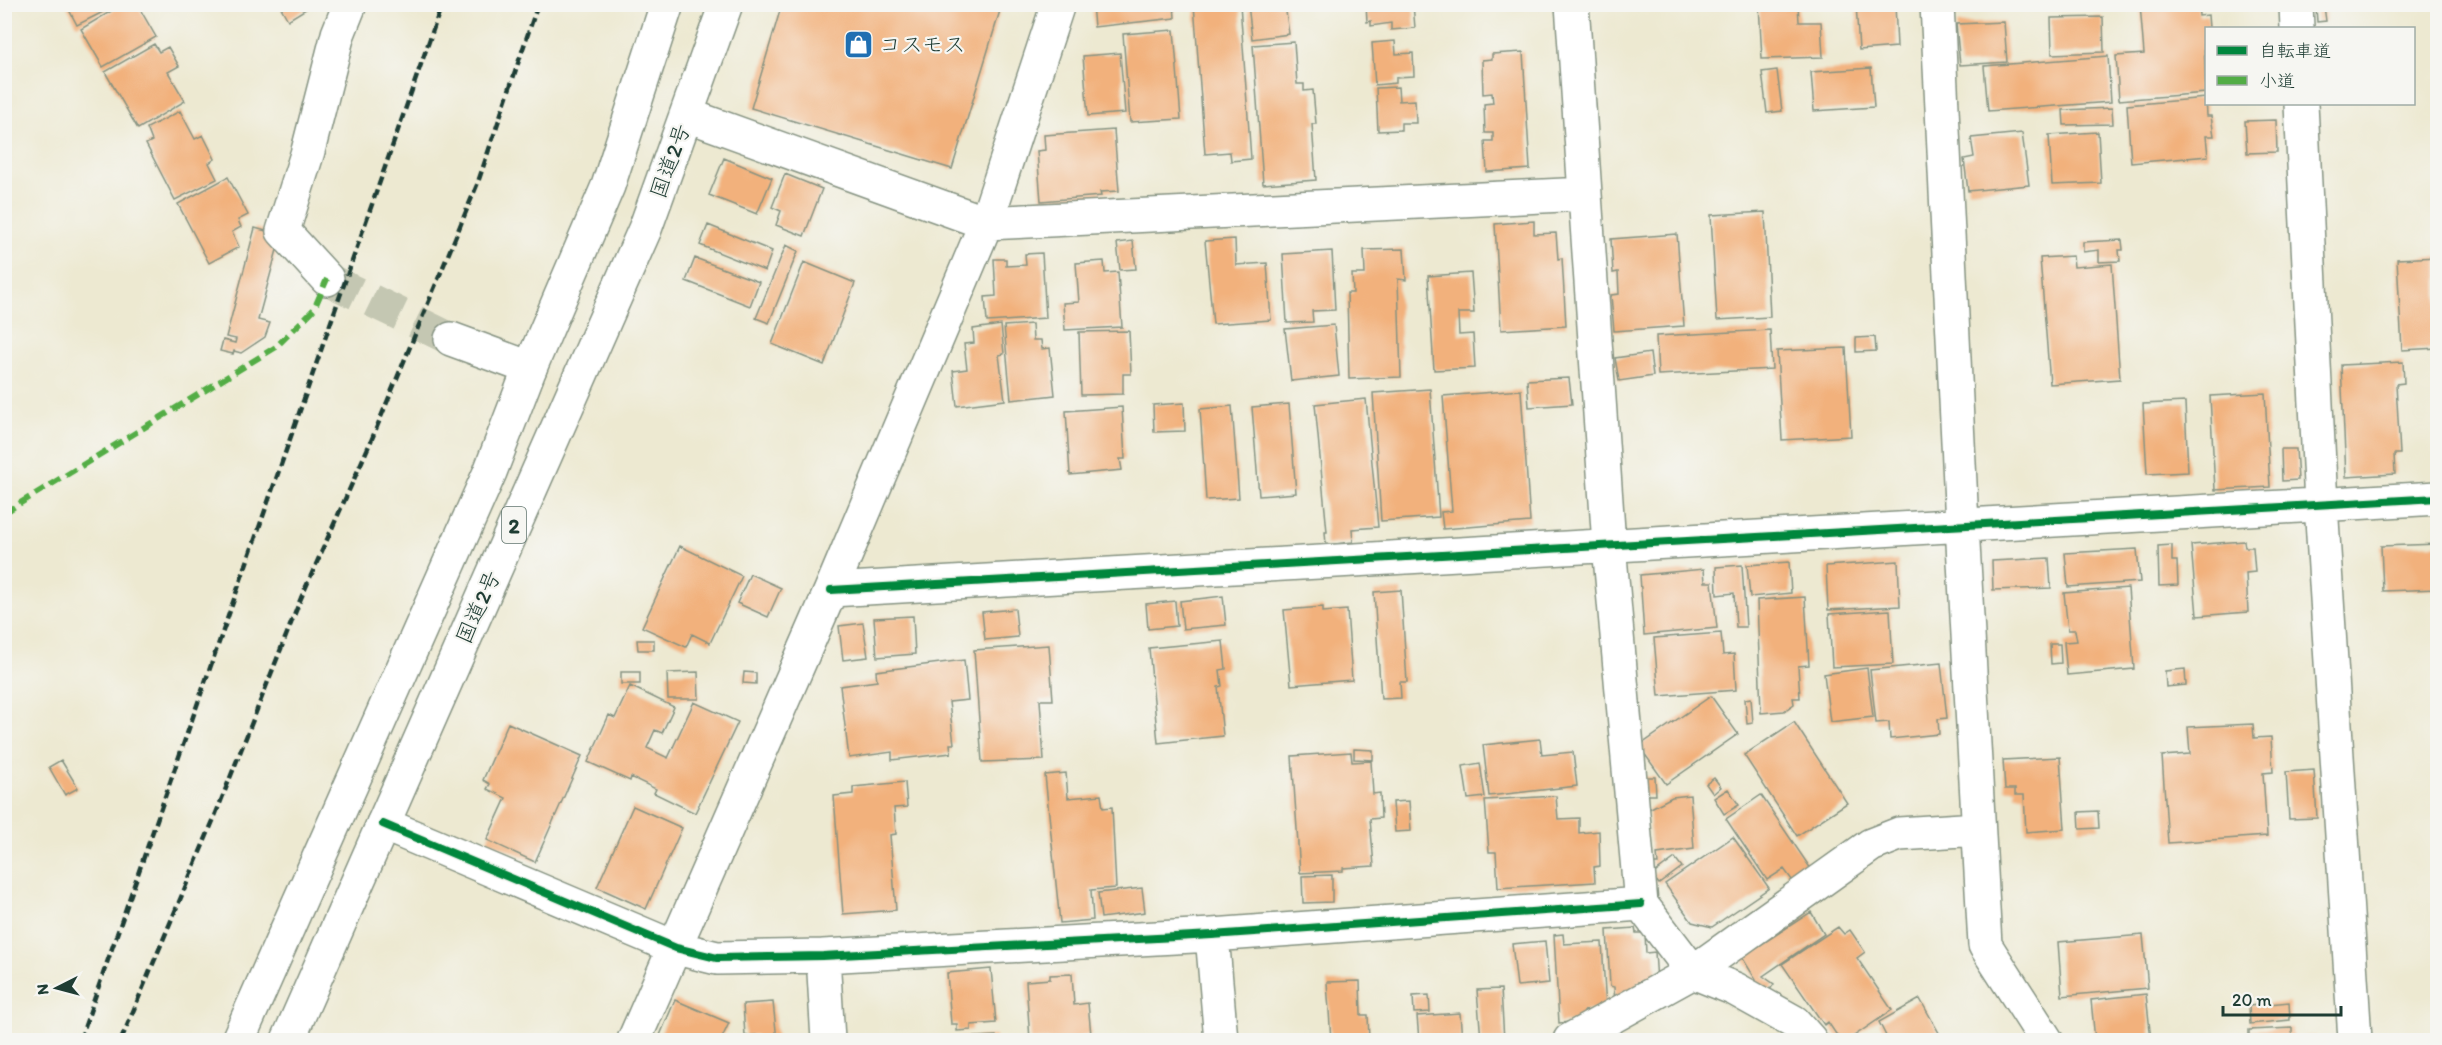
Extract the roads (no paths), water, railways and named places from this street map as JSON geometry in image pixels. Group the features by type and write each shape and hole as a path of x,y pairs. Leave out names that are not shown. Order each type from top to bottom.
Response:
{"main road":[{"path":"327,279 283,231 308,151 339,34 350,4"},
{"name":"国道2号","path":"238,1041 489,472 530,368 608,186 666,4"},
{"name":"国道2号","path":"288,1041 645,230 726,4"},
{"path":"634,1041 831,590 986,223 1058,4"},
{"path":"1572,4 1609,545 1641,904 1693,972 1735,989 1794,1022 1810,1041"},
{"path":"1937,4 1985,945 2046,1041"},
{"path":"2296,4 2297,27"},
{"path":"2301,105 2321,504 2355,1041"},
{"path":"687,115 986,223 1585,194"},
{"path":"451,339 530,368"},
{"path":"831,590 2438,498"},
{"path":"383,824 676,948 717,958 823,956 1212,935 1641,904"},
{"path":"1570,1041 1693,972 1871,845 1899,834 1978,830"},
{"path":"1212,935 1221,1041"},
{"path":"823,956 828,1041"}],"tunnel":[{"path":"327,279 451,339"}],"railway":[{"path":"80,1040 442,4"},
{"path":"121,1040 213,821 301,598 371,441 477,185 538,4"}],"place":[{"name":"コスモス","path":"858,44"}]}
